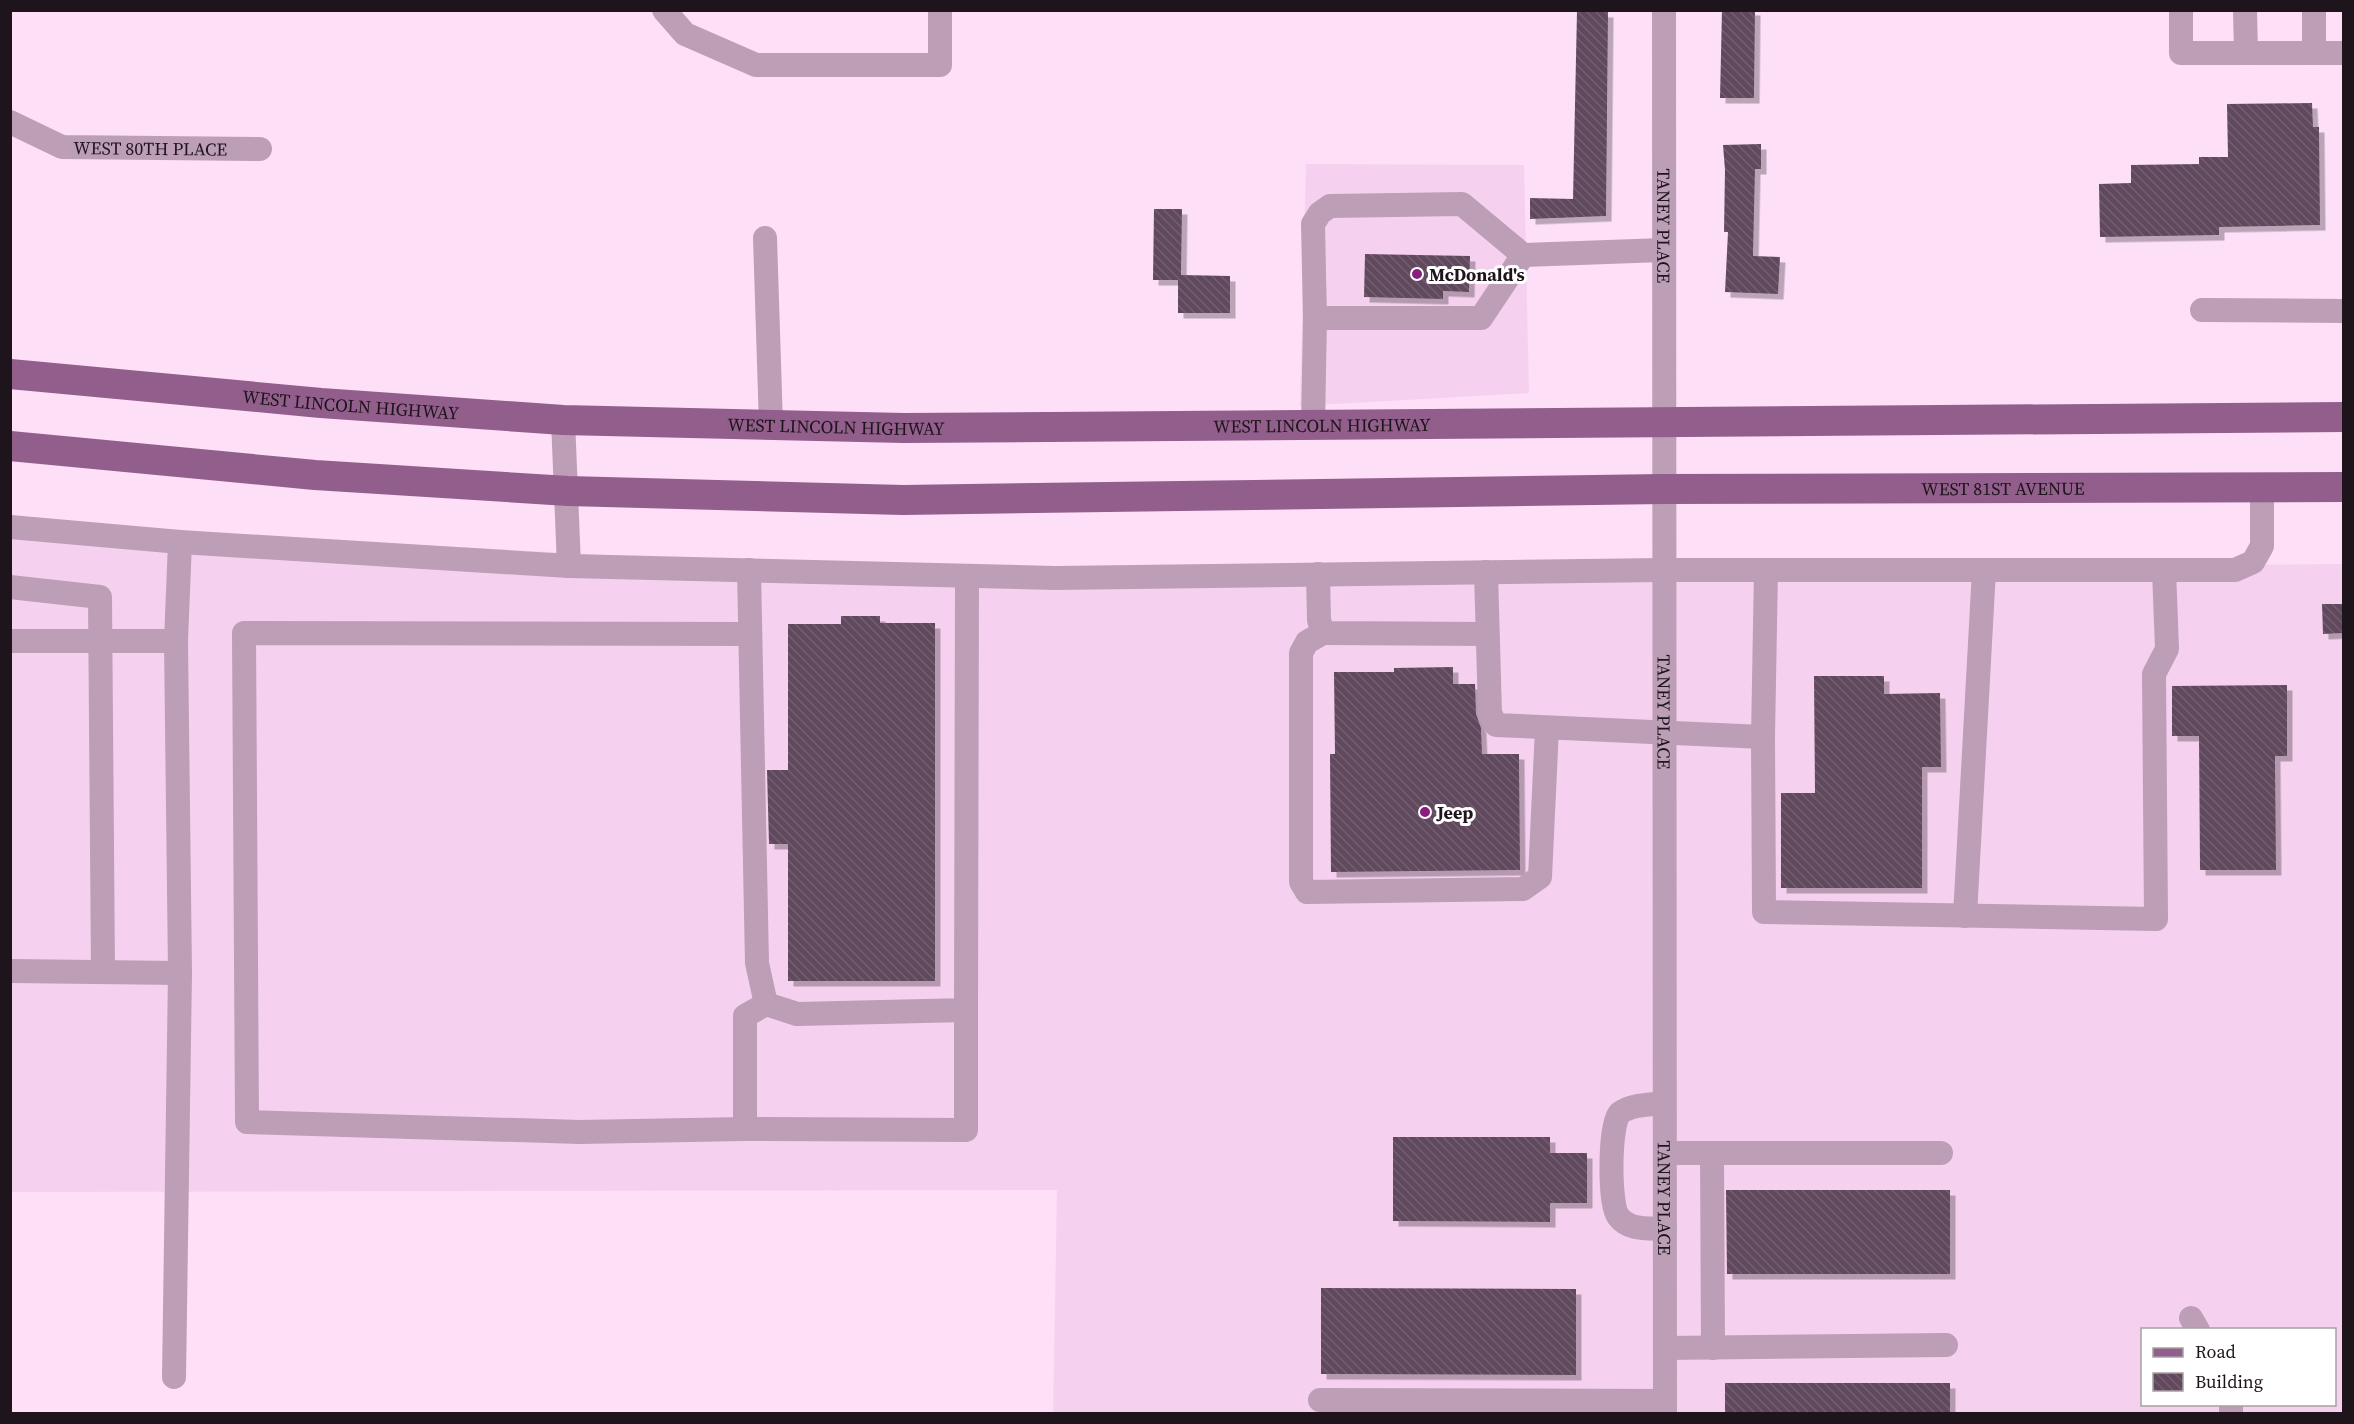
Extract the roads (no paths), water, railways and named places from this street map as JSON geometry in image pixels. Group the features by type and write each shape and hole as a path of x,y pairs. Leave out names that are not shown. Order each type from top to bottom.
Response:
{"main road":[{"name":"WEST LINCOLN HIGHWAY","path":"10,374 321,404 563,420 904,428 1664,424"},
{"path":"1664,424 2343,417"},
{"path":"10,446 315,475 567,491 903,500 1663,489"},
{"name":"WEST 81ST AVENUE","path":"1663,489 2343,487"}],"street":[{"path":"664,10 685,34 756,65 940,65 940,10"},
{"name":"TANEY PLACE","path":"1664,10 1665,1407"},
{"path":"2181,10 2181,53 2343,53"},
{"path":"2245,10 2246,53"},
{"path":"2314,10 2314,53"},
{"name":"WEST 80TH PLACE","path":"10,122 62,147 260,149"},
{"path":"1313,426 1315,318 1313,224 1320,213 1330,206 1462,204 1523,255 1664,250"},
{"path":"765,238 771,425"},
{"path":"1315,318 1481,318 1523,255"},
{"path":"2202,310 2343,311"},
{"path":"563,420 569,566"},
{"path":"10,527 180,542 569,566 1055,578 1664,570 2235,570 2253,562 2262,546 2262,487"},
{"path":"174,1377 180,973 176,640 180,542"},
{"path":"749,570 757,963 766,1004"},
{"path":"1766,570 1763,737 1764,912 2156,919 2154,674 2167,648 2164,570"},
{"path":"1965,916 1984,570"},
{"path":"1486,572 1490,712 1496,725 1763,737"},
{"path":"1318,574 1319,620 1323,633"},
{"path":"750,634 244,633 247,1122 580,1132 745,1129 966,1130 967,576"},
{"path":"10,587 100,597 103,972"},
{"path":"1487,634 1323,633 1307,642 1301,653 1301,882 1307,892 1523,889 1540,877 1547,729"},
{"path":"10,640 176,640"},
{"path":"10,971 180,973"},
{"path":"745,1129 745,1016 766,1004 797,1014 966,1010"},
{"path":"1664,1103 1628,1107 1617,1115 1612,1128 1613,1200 1617,1215 1630,1227 1665,1229"},
{"path":"1665,1153 1941,1153"},
{"path":"1712,1153 1713,1348"},
{"path":"1665,1348 1946,1345"},
{"path":"1320,1400 1665,1407"}],"place":[{"name":"McDonald's","path":"1417,274"},
{"name":"Jeep","path":"1425,812"}]}
